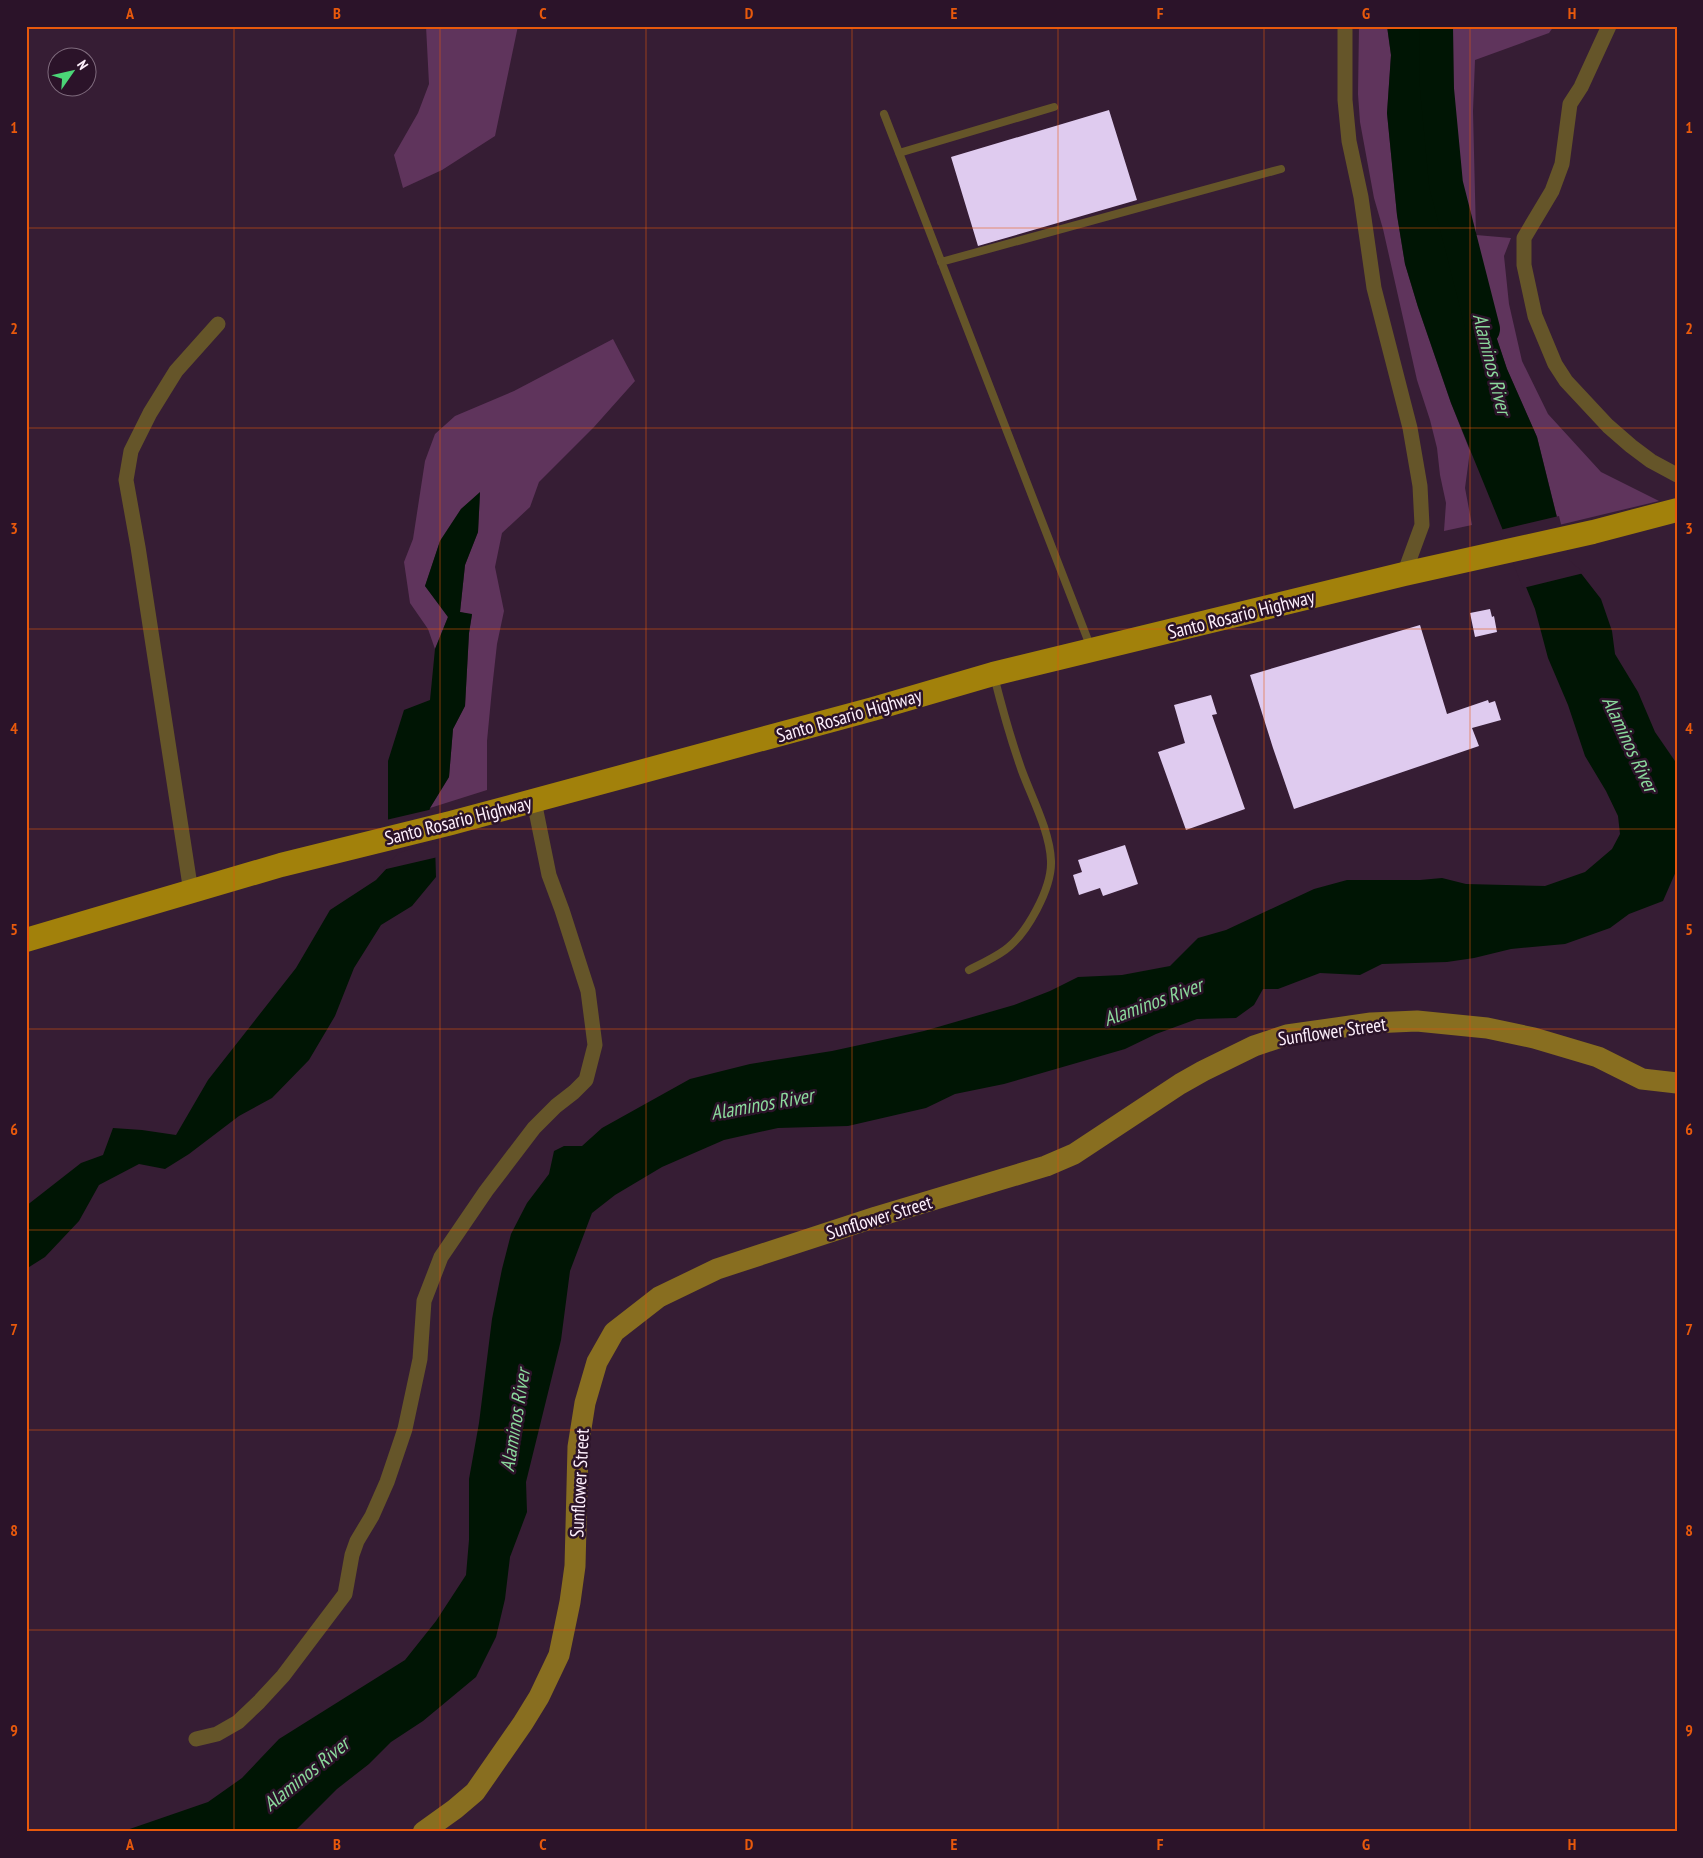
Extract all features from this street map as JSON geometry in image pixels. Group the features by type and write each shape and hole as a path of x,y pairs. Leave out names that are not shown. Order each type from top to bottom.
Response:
{"main road":[{"name":"Santo Rosario Highway","path":"26,940 281,865 534,801 873,709 993,674 1404,574 1594,532 1677,510"}],"street":[{"path":"1346,26 1344,100 1349,141 1361,197 1374,288 1410,428 1420,486 1422,525 1404,574"},
{"path":"1609,26 1581,86 1570,104 1562,164 1552,191 1524,238 1524,265 1535,316 1555,364 1566,380 1608,426 1630,446 1651,461 1677,475"},
{"path":"191,892 126,480 132,451 150,413 176,371 218,324"},
{"path":"196,1739 217,1734 238,1722 259,1702 283,1676 345,1594 352,1555 357,1541 376,1507 387,1482 405,1430 420,1359 424,1301 441,1257 486,1191 534,1128 586,1080 595,1045 588,991 562,910 548,875 534,801"},
{"name":"Sunflower Street","path":"423,1832 455,1810 481,1785 539,1697 559,1655 575,1566 578,1446 585,1403 597,1362 614,1332 659,1297 717,1269 876,1217 1046,1166 1074,1154 1180,1084 1254,1046 1287,1035 1371,1023 1417,1021 1488,1028 1534,1038 1598,1058 1642,1079 1677,1083"}],"lane":[{"path":"899,153 1054,107"},
{"path":"884,114 1092,650"},
{"path":"941,262 1281,169"},
{"path":"969,970 1006,949 1026,927 1042,899 1049,881 1051,861 1048,842 1020,765 993,674"}],"shaded area":[{"path":"426,26 518,26 495,136 442,170 403,188 394,155 418,113 429,84"},
{"path":"1359,26 1387,26 1391,55 1387,113 1397,215 1405,264 1451,403 1470,451 1465,488 1472,525 1444,531 1446,503 1437,448 1417,380 1383,229 1374,198 1360,122 1358,94"},
{"path":"1441,26 1554,26 1549,33 1475,60 1473,111 1476,235 1511,238 1504,256 1509,304 1522,361 1548,414 1601,472 1659,501 1559,525 1537,437 1507,369 1487,309 1466,278 1449,228 1436,104"},
{"path":"613,339 635,381 594,427 539,482 530,507 502,533 495,567 504,611 497,644 487,741 487,790 430,808 449,777 453,729 465,706 469,633 472,615 460,612 465,565 478,532 480,493 461,509 440,541 425,586 448,617 435,649 428,629 410,603 404,562 413,539 425,461 435,434 455,416 514,391"}],"water":[{"path":"1387,26 1441,26 1436,104 1449,229 1466,278 1487,309 1507,369 1537,437 1568,562 1580,572 1601,599 1612,631 1615,654 1638,692 1655,732 1677,764 1677,869 1663,901 1629,914 1610,928 1565,944 1511,949 1447,962 1382,964 1360,975 1320,973 1278,989 1263,989 1254,1005 1236,1018 1197,1019 1156,1034 1125,1049 1004,1084 955,1094 926,1108 848,1126 778,1128 724,1140 662,1167 615,1195 592,1213 570,1271 561,1340 526,1482 527,1512 510,1557 505,1599 496,1637 476,1677 423,1721 391,1742 369,1764 337,1789 298,1828 291,1832 121,1832 208,1802 242,1778 279,1739 405,1660 436,1621 466,1575 469,1540 469,1479 479,1423 492,1319 502,1269 511,1234 527,1203 549,1174 554,1151 564,1146 582,1146 602,1128 690,1079 750,1064 832,1051 924,1031 1014,1005 1050,991 1078,977 1122,975 1170,966 1198,938 1226,930 1314,889 1347,880 1420,880 1442,878 1466,884 1545,886 1585,872 1612,849 1620,834 1618,816 1606,791 1585,756 1568,705 1548,658 1535,609 1451,403 1405,264 1397,215 1387,113 1391,55"},
{"path":"480,492 478,532 465,565 460,612 472,614 469,633 465,706 453,729 449,777 430,808 427,821 388,832 388,761 404,710 430,700 435,649 448,617 425,586 440,541 461,509"},
{"path":"435,844 436,877 412,906 381,925 354,968 335,1016 309,1060 272,1098 239,1116 189,1154 165,1169 139,1164 99,1185 79,1221 45,1257 26,1269 26,1206 81,1163 103,1155 113,1128 176,1135 208,1080 296,968 330,910 376,880 399,855"}],"pier":[{"path":"1559,516 1570,561 1584,573 1523,588 1500,530"},
{"path":"433,809 429,822 386,832 386,820"},
{"path":"435,842 438,844 438,857 382,870 398,853"}],"building":[{"path":"1109,110 1137,200 978,246 951,157"},
{"path":"1490,609 1492,617 1494,616 1497,632 1475,637 1470,613"},
{"path":"1420,625 1447,714 1488,700 1489,703 1495,701 1501,720 1472,728 1479,746 1294,809 1250,675"},
{"path":"1211,695 1217,714 1212,715 1245,809 1186,830 1158,752 1185,743 1174,705"},
{"path":"1125,845 1138,884 1103,896 1100,888 1079,895 1073,875 1082,872 1078,860"}],"waterway":[{"name":"Alaminos River","path":"1436,26 1437,89 1446,184 1483,329"}]}
